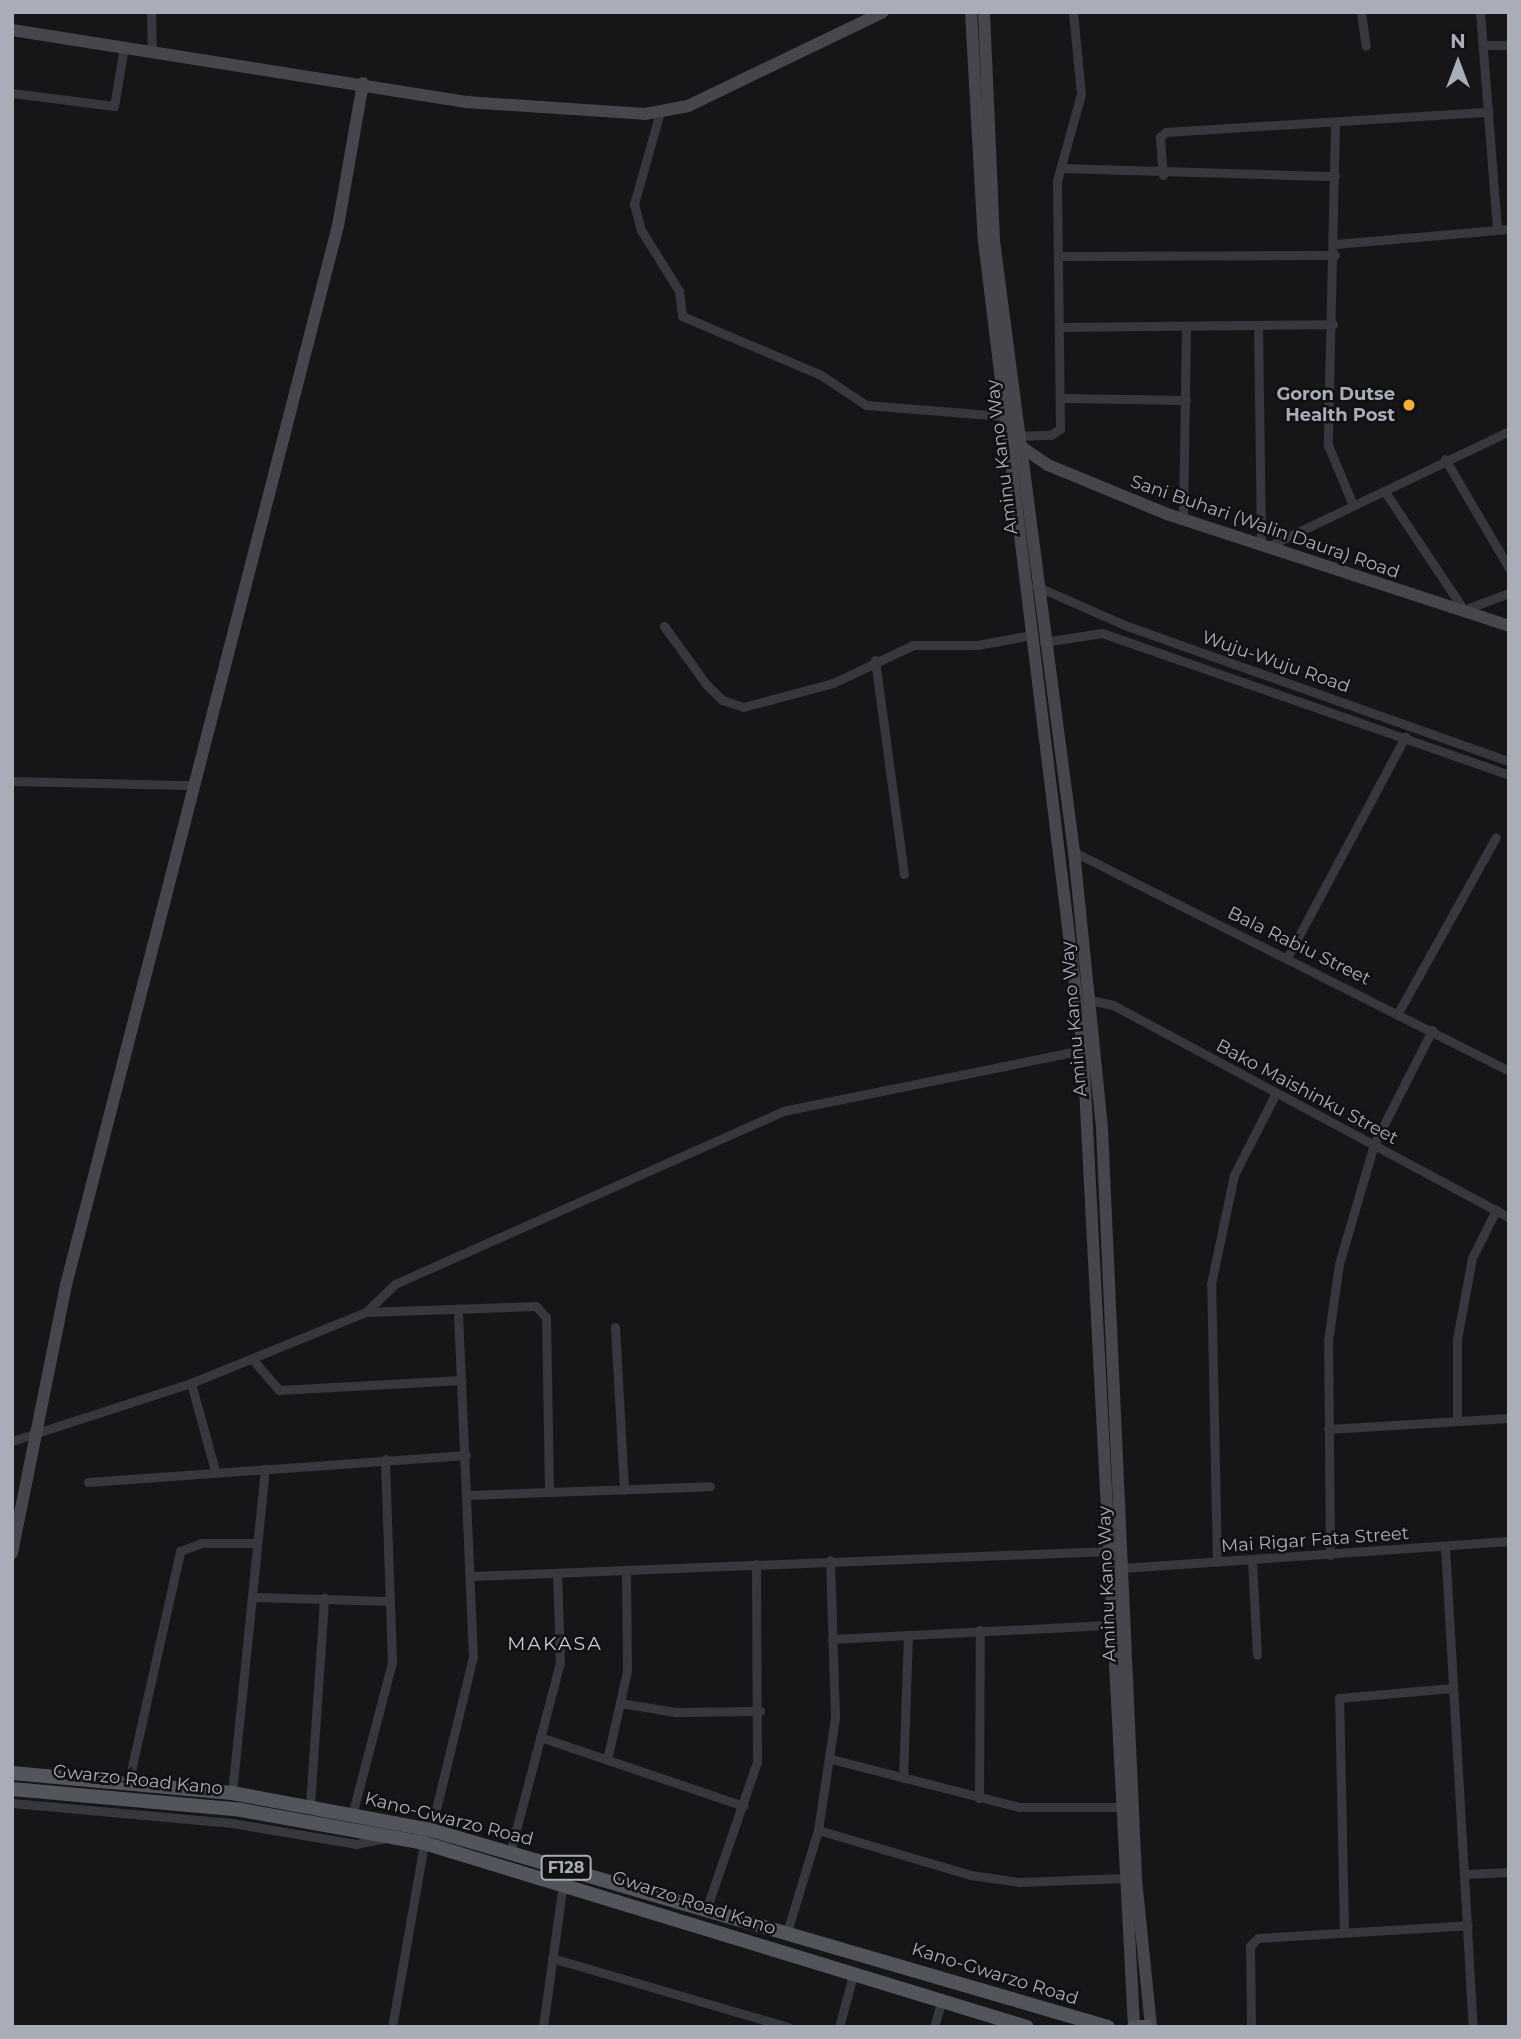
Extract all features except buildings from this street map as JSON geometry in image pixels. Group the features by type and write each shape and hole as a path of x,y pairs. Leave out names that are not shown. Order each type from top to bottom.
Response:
{"main road":[{"path":"12,30 526,108 660,112 746,81 883,12"},
{"name":"Aminu Kano Way","path":"971,12 976,153 1003,416 1037,638 1074,852 1090,1000 1091,1080 1115,1519 1123,1568 1124,1721 1121,1807 1134,2027"},
{"name":"Aminu Kano Way","path":"984,12 994,241 1036,586 1037,638 1083,1050 1091,1080"},
{"path":"12,1553 66,1285 338,226 363,83"},
{"name":"Sani Buhari (Walin Daura) Road","path":"1017,440 1048,465 1183,520 1509,626"},
{"name":"Aminu Kano Way","path":"1115,1519 1110,1552 1112,1625 1124,1721 1149,2027"},
{"name":"Kano-Gwarzo Road","path":"12,1773 129,1780 310,1805 428,1837 510,1853 1108,2027"},
{"name":"Gwarzo Road Kano","path":"12,1789 228,1808 391,1836 428,1837 940,2003 1020,2026"},
{"path":"1134,2027 1149,2027"}],"street":[{"path":"151,12 152,52"},
{"path":"1017,440 1051,435 1060,429 1063,398 1059,256 1060,168 1080,94 1073,12"},
{"path":"1361,12 1366,46"},
{"path":"1480,12 1485,45 1497,229"},
{"path":"1485,45 1509,45"},
{"path":"12,93 114,106 124,47"},
{"path":"660,112 634,204 642,230 678,291 682,316 821,375 859,403 1003,416"},
{"path":"1163,175 1160,137 1166,132 1335,125 1488,112"},
{"path":"1335,125 1335,255 1328,445 1353,505"},
{"path":"1060,168 1163,175 1335,176"},
{"path":"1335,244 1509,229"},
{"path":"1059,256 1335,255"},
{"path":"1061,327 1333,324"},
{"path":"1258,326 1263,547 1385,492 1445,458 1508,433"},
{"path":"1183,520 1186,327"},
{"path":"1063,398 1186,400"},
{"path":"1445,458 1509,568"},
{"path":"1385,492 1462,611 1509,593"},
{"name":"Wuju-Wuju Road","path":"1036,586 1127,626 1509,761"},
{"name":"Wuju-Wuju Road","path":"664,626 706,684 722,700 743,707 794,697 913,645 977,645 1102,633 1509,775"},
{"path":"875,660 904,874"},
{"path":"1287,958 1405,737"},
{"path":"12,781 194,785"},
{"path":"1398,1013 1496,837"},
{"name":"Bala Rabiu Street","path":"1074,852 1509,1071"},
{"name":"Bako Maishinku Street","path":"1090,1000 1113,1005 1509,1217"},
{"path":"1330,1555 1328,1341 1339,1264 1374,1144 1432,1030"},
{"path":"366,1312 378,1297 416,1274 783,1111 1083,1050"},
{"path":"1217,1562 1211,1284 1234,1175 1276,1093"},
{"path":"1457,1421 1457,1339 1472,1258 1496,1210"},
{"path":"12,1441 191,1383 366,1312 458,1308 544,1309 549,1492"},
{"path":"392,2027 428,1837 466,1702 473,1576 458,1308"},
{"path":"615,1327 624,1490"},
{"path":"253,1360 279,1391 462,1380"},
{"path":"191,1383 215,1471"},
{"path":"1328,1429 1509,1418"},
{"path":"88,1482 466,1455"},
{"path":"352,1815 390,1684 385,1459"},
{"path":"232,1793 265,1469"},
{"path":"468,1495 709,1486"},
{"name":"Mai Rigar Fata Street","path":"1123,1568 1509,1541"},
{"path":"129,1780 180,1551 202,1543 257,1543"},
{"path":"1445,1546 1473,2027"},
{"path":"473,1576 830,1560 1110,1552"},
{"path":"787,1932 818,1830 831,1759 830,1560"},
{"path":"1252,1560 1257,1655"},
{"path":"706,1910 757,1762 760,1711 756,1564"},
{"path":"607,1760 627,1671 626,1570"},
{"path":"510,1853 559,1663 556,1573"},
{"path":"254,1597 389,1601"},
{"path":"310,1805 324,1597"},
{"path":"832,1639 1112,1625"},
{"path":"979,1798 985,1750 980,1630"},
{"path":"903,1778 908,1635"},
{"path":"1344,1932 1339,1698 1453,1688"},
{"path":"620,1703 675,1712 760,1711"},
{"path":"540,1737 744,1806"},
{"path":"831,1759 1019,1807 1121,1807"},
{"path":"12,1803 232,1823 356,1844 391,1836"},
{"path":"818,1830 971,1875 1018,1882 1124,1878"},
{"path":"1466,1874 1509,1872"},
{"path":"542,2027 564,1881"},
{"path":"1251,2027 1252,1942 1344,1932 1468,1924"},
{"path":"552,1958 788,2027"},
{"path":"839,2027 853,1975"},
{"path":"934,2027 940,2003"}],"place":[{"name":"Goron Dutse Health Post","path":"1409,405"}],"district":[{"name":"MAKASA","path":"555,1644"}]}
